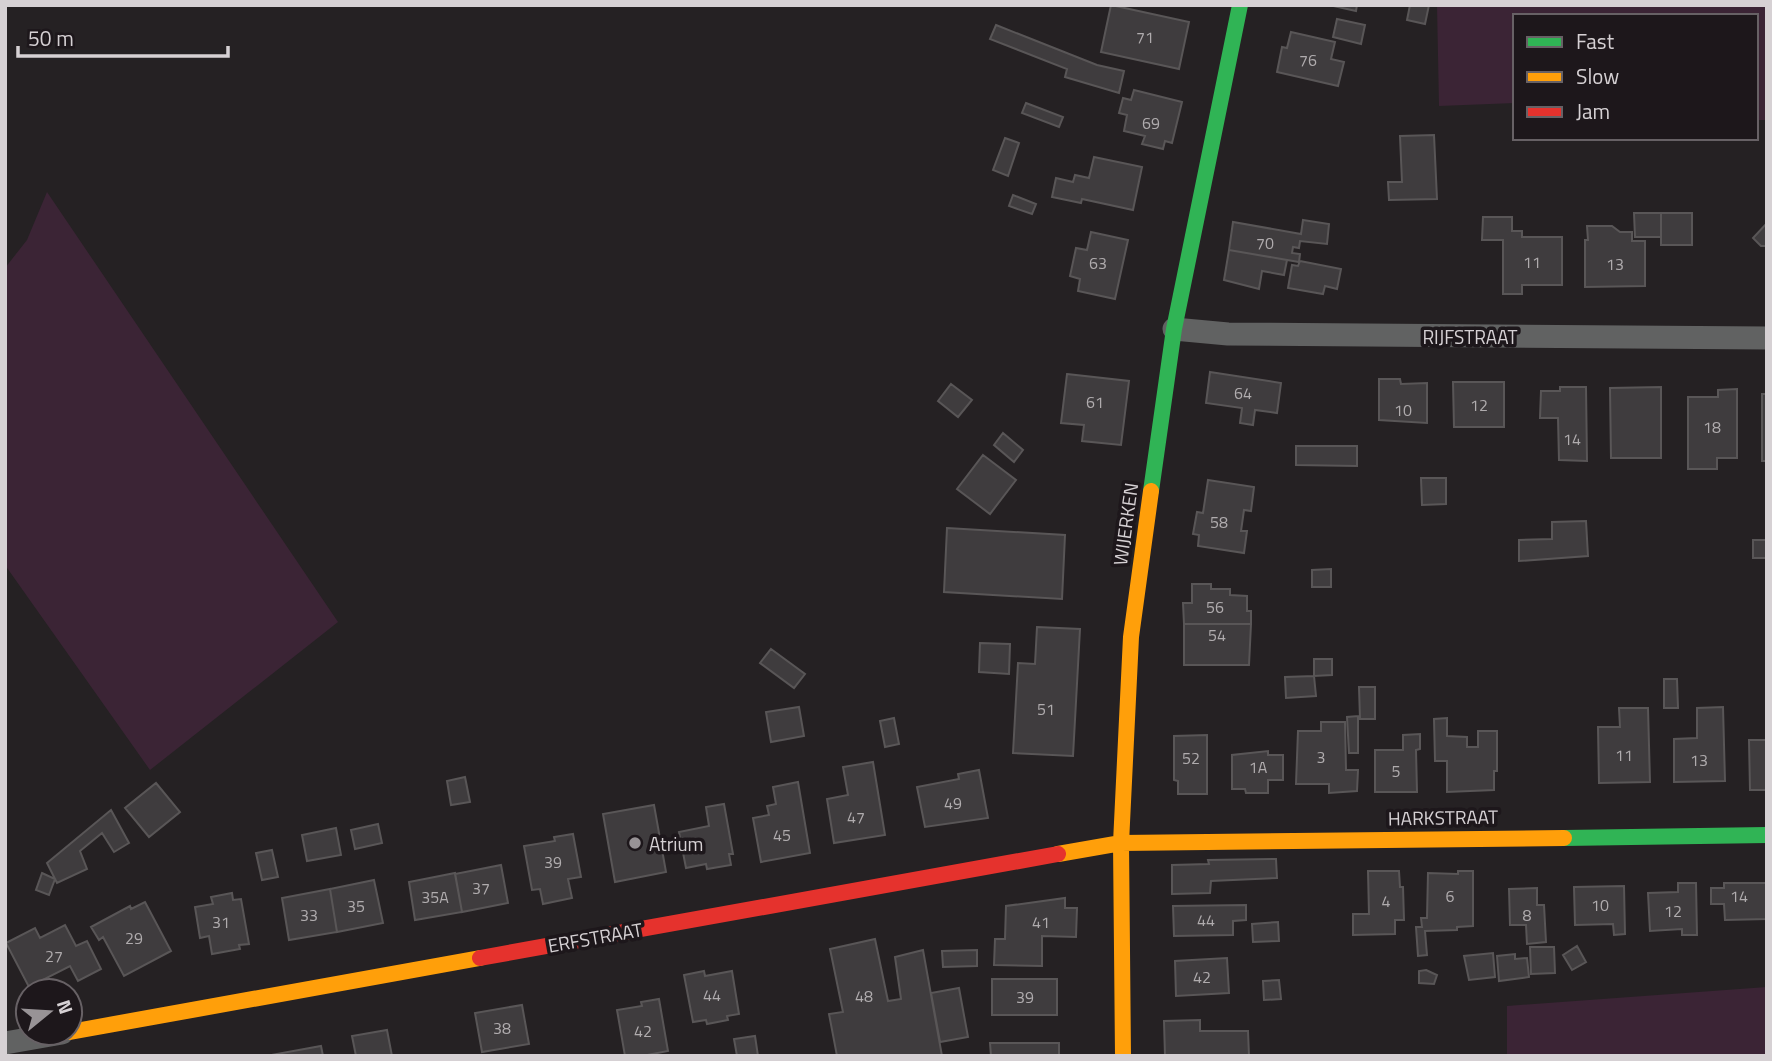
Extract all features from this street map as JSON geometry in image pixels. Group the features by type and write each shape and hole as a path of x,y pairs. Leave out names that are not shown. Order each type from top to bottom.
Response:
{"street":[{"name":"WIJERKEN","path":"1123,1056 1121,842 1131,637 1174,328 1240,5"},
{"name":"RIJFSTRAAT","path":"1174,328 1228,334 1767,338"},
{"name":"HARKSTRAAT","path":"1121,842 1767,835"},
{"name":"ERFSTRAAT","path":"84,1029 1121,842"}],"shaded area":[{"path":"1437,5 1767,5 1767,120 1758,120 1758,14 1513,14 1513,103 1439,106"},
{"path":"47,192 338,622 150,770 5,565 5,268 27,240"},
{"path":"1767,987 1767,1056 1507,1056 1507,1006"}],"building":[{"path":"1111,5 1189,22 1179,69 1101,52"},
{"path":"1329,5 1357,5 1356,11"},
{"path":"1410,5 1429,5 1425,24 1407,20"},
{"path":"1337,19 1365,25 1361,44 1333,37"},
{"path":"996,25 1097,65 1124,71 1119,93 1065,77 1067,69 990,39"},
{"path":"1291,32 1335,42 1331,59 1344,62 1338,86 1277,72 1282,47 1287,48"},
{"path":"1134,90 1182,102 1172,143 1165,141 1163,149 1142,144 1145,136 1124,131 1127,115 1119,113 1123,98 1131,100"},
{"path":"1026,103 1063,117 1059,127 1022,113"},
{"path":"1434,135 1437,199 1389,200 1388,182 1402,182 1400,136"},
{"path":"1005,138 1019,143 1008,176 993,170"},
{"path":"1094,157 1142,167 1133,210 1082,199 1081,203 1052,197 1056,178 1073,182 1075,175 1089,178"},
{"path":"1013,195 1036,204 1032,214 1009,206"},
{"path":"1634,213 1661,213 1661,237 1635,237"},
{"path":"1661,213 1692,213 1692,245 1661,245"},
{"path":"1483,217 1512,217 1512,231 1522,231 1522,237 1562,237 1562,285 1522,285 1522,294 1503,294 1503,240 1482,240"},
{"path":"1303,220 1329,224 1327,244 1300,241 1299,248 1293,247 1292,253 1300,254 1299,262 1229,250 1233,222 1301,234"},
{"path":"1767,223 1767,246 1761,246 1753,238"},
{"path":"1587,226 1612,226 1620,232 1632,232 1632,241 1645,241 1645,286 1585,287"},
{"path":"1091,232 1128,240 1115,299 1078,291 1080,279 1070,276 1076,248 1087,250"},
{"path":"1229,250 1287,260 1284,275 1262,271 1259,289 1224,280"},
{"path":"1300,261 1341,269 1337,289 1325,286 1323,294 1288,288 1292,265 1298,266"},
{"path":"1210,372 1281,383 1277,413 1255,410 1253,425 1240,423 1242,408 1206,403"},
{"path":"1067,374 1129,381 1121,445 1082,441 1084,425 1061,423"},
{"path":"1379,379 1400,379 1401,384 1427,383 1427,423 1379,420"},
{"path":"1453,382 1504,382 1504,427 1454,427"},
{"path":"951,384 972,400 958,417 938,401"},
{"path":"1560,387 1586,387 1587,461 1559,460 1558,418 1540,418 1541,391 1560,391"},
{"path":"1661,387 1661,458 1611,458 1610,388"},
{"path":"1737,389 1737,458 1717,458 1717,469 1688,469 1688,397 1718,397 1718,390"},
{"path":"1762,394 1767,394 1767,461 1762,461"},
{"path":"1003,433 1023,450 1014,462 994,445"},
{"path":"1296,446 1357,446 1357,466 1296,465"},
{"path":"983,455 1016,480 990,514 957,489"},
{"path":"1421,478 1446,478 1446,504 1422,505"},
{"path":"1208,480 1254,487 1251,511 1244,510 1241,531 1247,531 1244,553 1198,546 1199,535 1193,534 1197,512 1203,513"},
{"path":"1586,521 1588,556 1519,561 1519,540 1552,539 1552,522"},
{"path":"947,528 1065,535 1062,599 944,592"},
{"path":"1753,540 1767,540 1767,558 1753,558"},
{"path":"1331,569 1331,587 1312,587 1312,570"},
{"path":"1192,584 1211,584 1211,589 1230,589 1230,595 1247,596 1247,611 1251,611 1251,624 1184,624 1183,603 1192,603"},
{"path":"1184,624 1251,624 1249,665 1184,665"},
{"path":"1037,627 1080,629 1073,756 1013,753 1018,663 1035,664"},
{"path":"980,643 1010,644 1009,674 979,672"},
{"path":"771,649 805,674 794,688 760,663"},
{"path":"1314,659 1332,659 1332,675 1314,676"},
{"path":"1314,676 1316,696 1286,698 1285,677"},
{"path":"1664,679 1677,679 1678,708 1664,708"},
{"path":"1359,687 1375,687 1375,719 1360,719"},
{"path":"799,707 804,736 771,742 766,712"},
{"path":"1723,707 1725,781 1674,782 1674,739 1697,738 1697,708"},
{"path":"1619,708 1648,708 1650,782 1599,783 1598,727 1620,727"},
{"path":"1358,716 1358,753 1349,753 1347,717"},
{"path":"894,718 899,744 885,747 880,721"},
{"path":"1447,718 1447,736 1467,737 1467,747 1478,747 1478,731 1497,731 1494,790 1447,792 1447,761 1435,761 1434,719"},
{"path":"1321,722 1345,722 1346,770 1358,770 1357,791 1329,793 1329,784 1296,784 1298,731 1321,731"},
{"path":"1420,734 1420,749 1416,750 1417,792 1375,792 1375,750 1403,750 1403,735"},
{"path":"1207,735 1207,794 1178,794 1178,781 1174,780 1174,736"},
{"path":"1749,740 1767,740 1767,790 1750,790"},
{"path":"1268,751 1268,755 1283,755 1283,780 1268,780 1268,793 1246,793 1245,789 1232,789 1232,755"},
{"path":"873,762 885,835 834,843 827,799 848,795 843,767"},
{"path":"979,770 988,818 925,827 917,787 959,779 958,774"},
{"path":"465,777 470,802 451,805 447,781"},
{"path":"798,782 810,853 761,862 753,818 769,815 767,806 776,804 773,787"},
{"path":"156,783 180,812 149,837 125,808"},
{"path":"724,804 733,854 729,854 731,865 707,869 706,864 686,868 679,832 709,826 706,807"},
{"name":"Atrium","path":"654,805 666,872 615,882 603,814"},
{"path":"111,810 129,843 114,852 102,833 80,851 87,869 57,883 47,863"},
{"path":"378,824 382,843 355,849 351,830"},
{"path":"336,828 341,855 307,861 302,835"},
{"path":"573,834 581,877 568,879 572,898 543,904 540,889 532,890 524,846 555,841 554,837"},
{"path":"272,850 278,877 262,880 256,853"},
{"path":"1276,859 1277,878 1211,881 1210,893 1172,894 1172,865 1209,864 1208,860"},
{"path":"501,865 508,903 462,912 455,874"},
{"path":"1368,871 1399,871 1400,887 1403,887 1404,920 1395,920 1395,934 1353,935 1353,914 1369,914"},
{"path":"1458,871 1473,871 1473,926 1457,927 1457,930 1425,931 1427,955 1418,956 1416,927 1422,927 1421,918 1427,918 1428,873 1458,874"},
{"path":"42,873 55,879 49,895 36,890"},
{"path":"455,873 462,912 415,920 409,882"},
{"path":"374,880 383,923 337,932 330,889"},
{"path":"1678,883 1696,883 1697,935 1682,935 1682,929 1650,931 1648,893 1678,892"},
{"path":"1724,883 1767,883 1767,919 1725,920 1724,904 1711,904 1711,888 1724,888"},
{"path":"1624,886 1625,934 1614,935 1613,924 1575,925 1574,887"},
{"path":"1537,888 1537,905 1544,905 1546,942 1527,944 1526,925 1510,925 1509,889"},
{"path":"330,889 337,932 289,940 282,898"},
{"path":"232,893 233,900 241,899 249,944 239,945 240,949 212,954 209,936 200,938 195,907 213,904 211,897"},
{"path":"1065,898 1065,908 1077,908 1076,937 1042,936 1042,966 994,965 995,939 1005,939 1006,906"},
{"path":"145,902 171,951 124,976 103,937 99,940 91,927 130,906 131,909"},
{"path":"1246,905 1246,920 1233,921 1233,935 1174,936 1173,906"},
{"path":"1278,922 1279,941 1253,942 1252,924"},
{"path":"65,925 76,946 87,941 101,969 84,978 76,977 70,966 49,977 24,977 6,943 35,928 40,938"},
{"path":"875,939 888,1001 901,999 895,957 923,950 942,1056 837,1056 829,1014 843,1012 830,949"},
{"path":"1577,946 1586,962 1572,970 1563,955"},
{"path":"1530,947 1554,947 1555,973 1531,974"},
{"path":"977,950 977,966 943,967 942,951"},
{"path":"1493,953 1495,977 1469,980 1464,956"},
{"path":"1515,954 1515,959 1527,958 1529,977 1499,981 1497,956"},
{"path":"1227,958 1229,993 1176,996 1175,961"},
{"path":"1426,970 1437,975 1434,984 1419,983 1419,971"},
{"path":"704,971 705,976 732,971 739,1014 727,1016 728,1020 707,1024 706,1020 693,1022 684,975"},
{"path":"992,979 1057,979 1057,1015 992,1015"},
{"path":"1279,980 1281,999 1264,1000 1263,981"},
{"path":"959,988 968,1037 940,1042 931,993"},
{"path":"659,999 668,1051 625,1056 617,1010 642,1006 641,1002"},
{"path":"522,1005 529,1044 482,1052 475,1013"},
{"path":"1200,1020 1200,1031 1248,1031 1249,1056 1165,1056 1164,1021"},
{"path":"387,1030 392,1056 356,1056 352,1036"},
{"path":"755,1036 758,1056 737,1056 734,1039"},
{"path":"990,1043 1059,1043 1059,1056 991,1056"},
{"path":"321,1046 323,1056 271,1056 271,1055"}],"traffic: fast":[{"path":"1151,491 1174,329 1240,5"},
{"path":"1564,838 1767,835"}],"traffic: slow":[{"path":"1123,1056 1121,843 1131,637 1151,491"},
{"path":"1058,854 1121,843 1564,838"},
{"path":"84,1029 480,958"}],"traffic: jam":[{"path":"480,958 1058,854"}],"place":[{"name":"Atrium","path":"635,843"}]}
